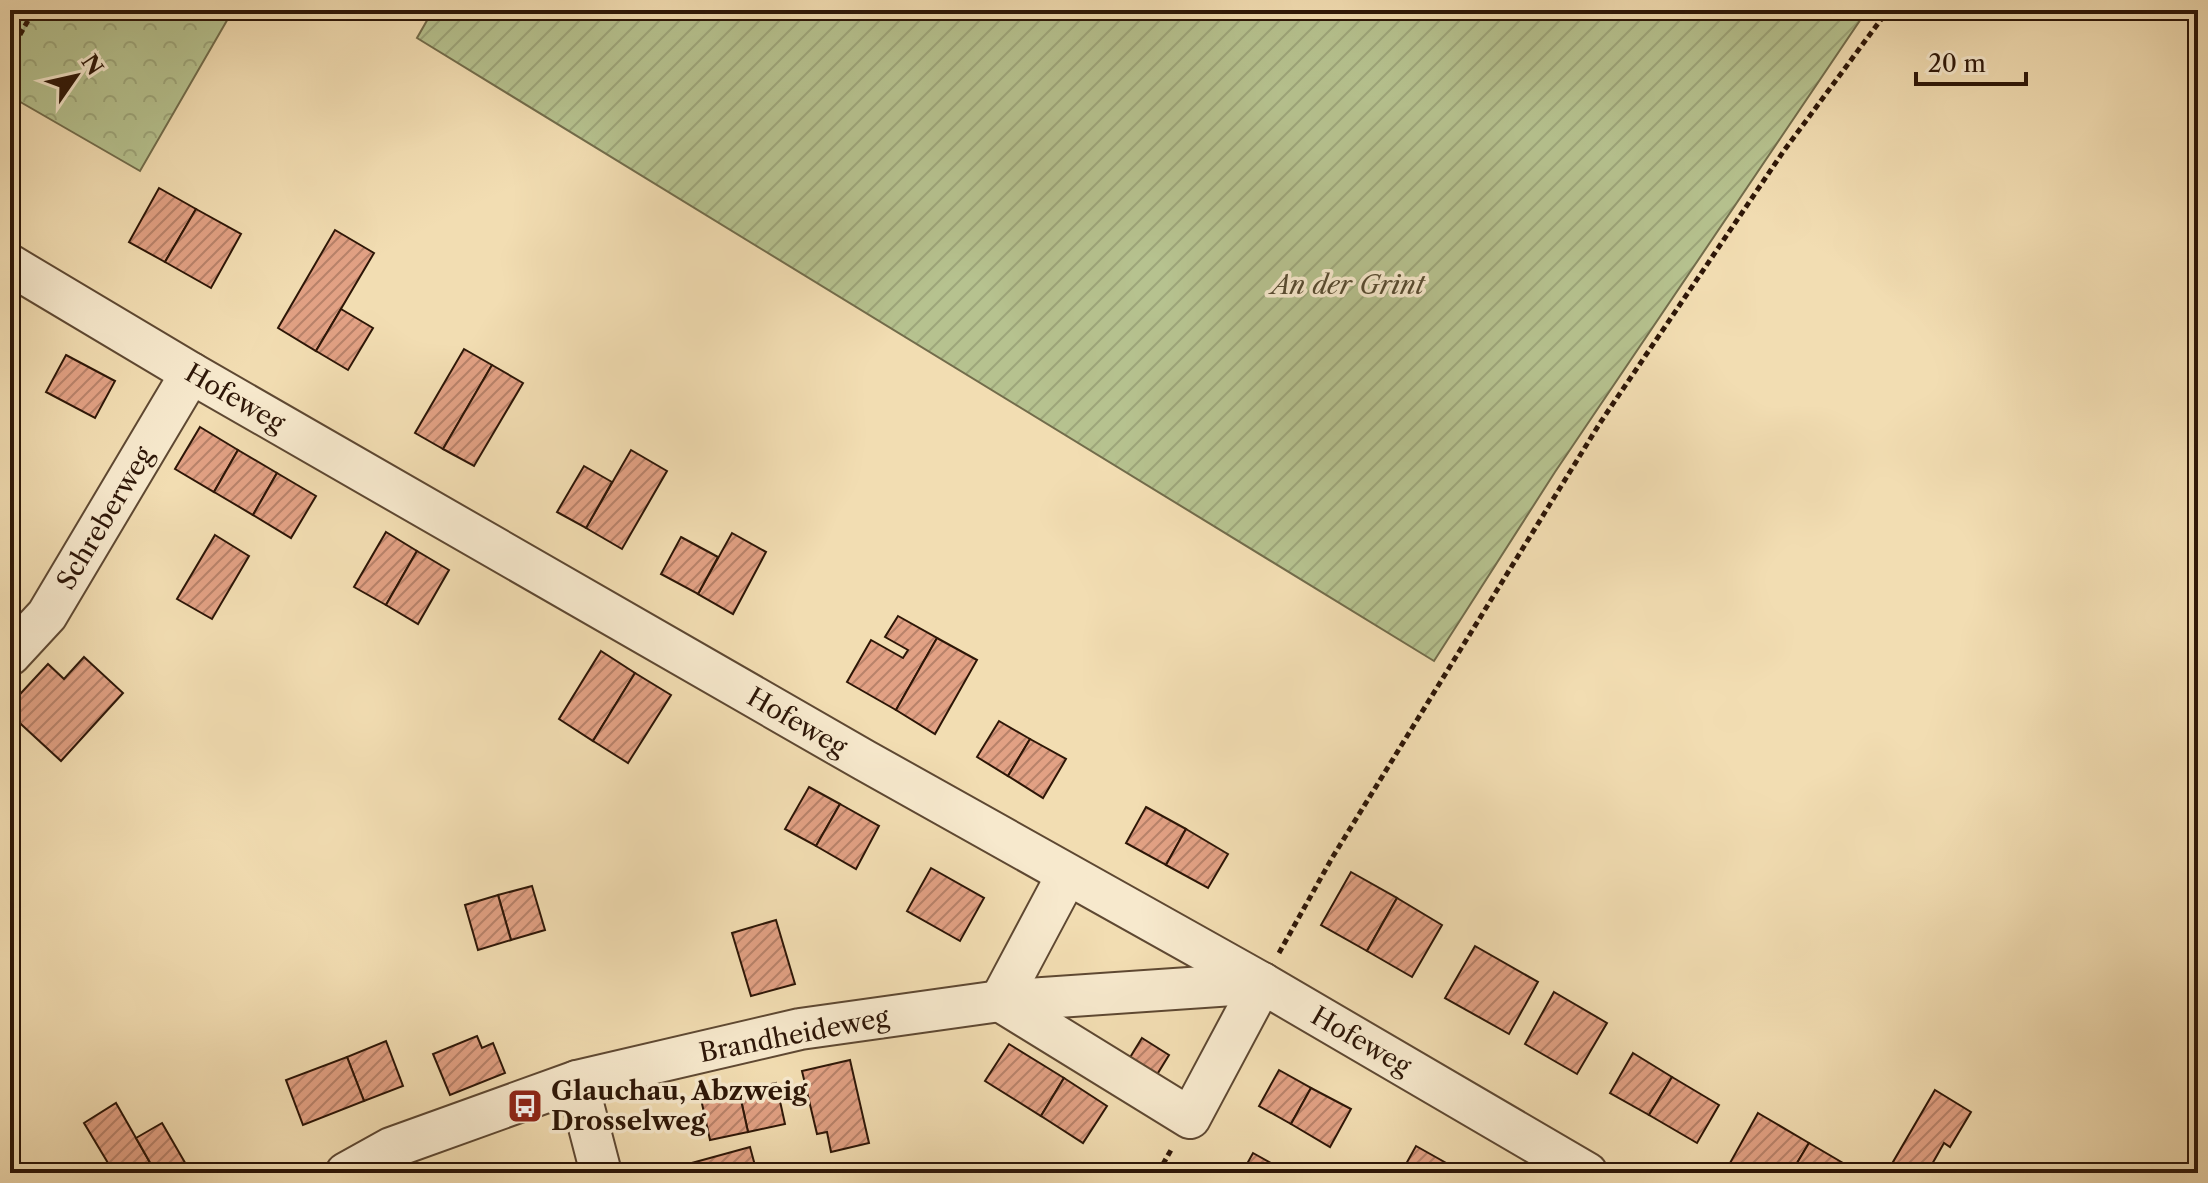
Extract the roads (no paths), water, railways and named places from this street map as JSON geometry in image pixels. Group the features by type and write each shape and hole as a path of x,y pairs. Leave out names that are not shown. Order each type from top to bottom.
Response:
{"street":[{"name":"Hofeweg","path":"10,265 191,373 1067,875 1262,983 1587,1173"},
{"name":"Schreberweg","path":"10,655 47,615 191,373"},
{"path":"1067,875 1000,1001 1190,1118 1262,983"},
{"name":"Brandheideweg","path":"346,1173 391,1148 577,1081 800,1029 1000,1001 1262,983"},
{"path":"577,1081 601,1173"}],"place":[{"name":"Glauchau, Abzweig Drosselweg","path":"525,1106"}],"park label":[{"name":"An der Grint","path":"1348,285"}]}
